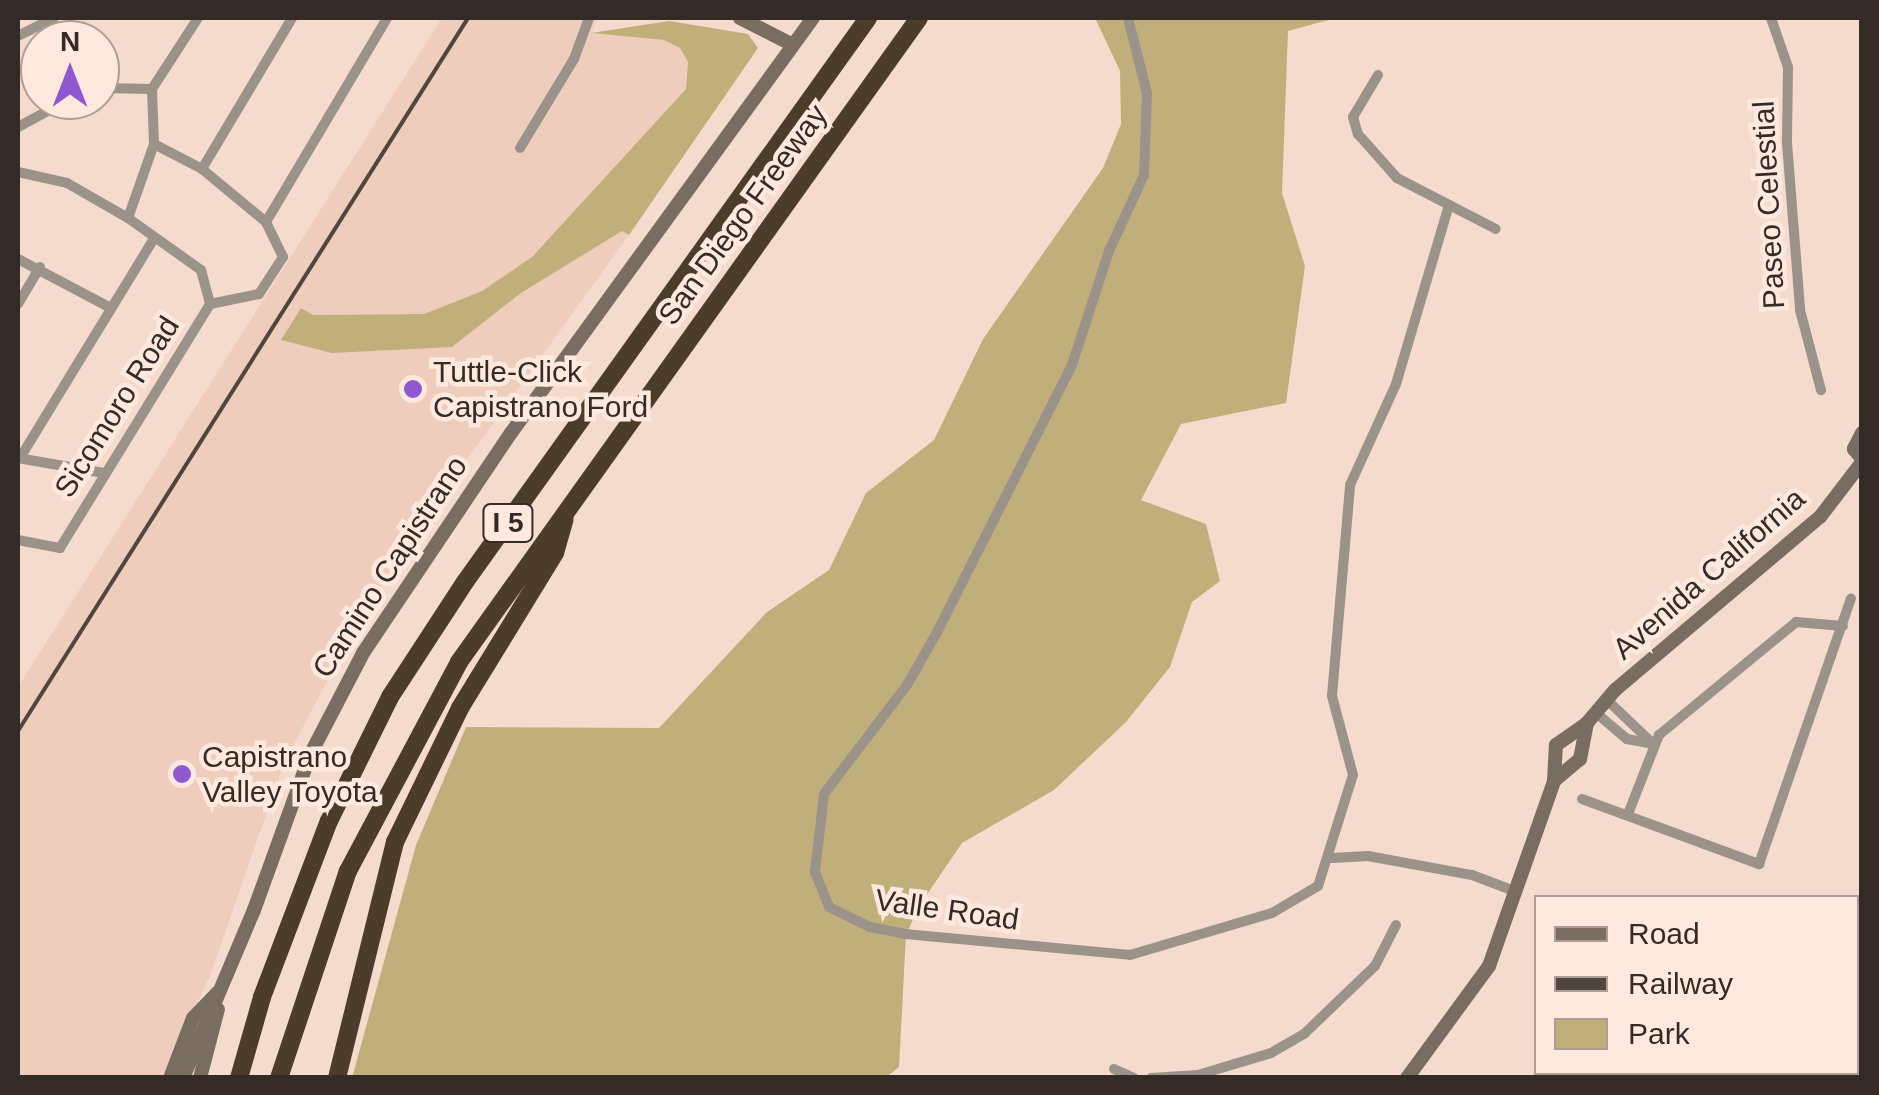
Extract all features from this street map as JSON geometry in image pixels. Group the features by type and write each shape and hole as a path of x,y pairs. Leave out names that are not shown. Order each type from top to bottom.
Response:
{"highway":[{"name":"San Diego Freeway","path":"239,1078 262,996 328,821 390,698 465,582 868,18"},
{"name":"San Diego Freeway","path":"279,1078 321,938 398,768 490,613 919,18"},
{"path":"337,1078 395,842 443,739 555,553 568,508"}],"main road":[{"path":"740,18 792,45"},
{"name":"Camino Capistrano","path":"183,1078 222,989 310,755 363,654 512,433 813,18"},
{"name":"Avenida California","path":"1408,1078 1473,994 1516,892 1554,781 1556,746 1820,517 1862,461 1854,442 1862,433"},
{"name":"Avenida California","path":"1554,781 1580,760 1591,717"},
{"path":"170,1078 194,1018 222,989"},
{"name":"Camino Capistrano","path":"197,1078 222,989"}],"street":[{"path":"18,36 54,18"},
{"path":"128,218 154,144 152,89 198,18"},
{"path":"202,169 292,18"},
{"path":"154,144 202,169 266,222 388,18"},
{"path":"520,148 574,59 589,18"},
{"name":"Valle Road","path":"1128,18 1147,93 1144,176 1109,250 1072,365 936,634 907,686 854,747 824,794 818,892 829,907 870,927 1130,956 1285,908 1318,886 1332,858 1353,775 1332,696 1350,485 1396,384 1449,206"},
{"name":"Paseo Celestial","path":"1771,18 1788,67 1787,143 1800,310 1821,390"},
{"path":"1378,74 1353,125 1397,178 1496,229"},
{"path":"120,88 152,89"},
{"path":"18,172 67,183 128,218 153,240 201,270 210,304"},
{"name":"Sicomoro Road","path":"18,540 60,548 210,304 259,294 283,257 266,222"},
{"path":"104,473 19,458 153,240"},
{"path":"18,259 40,267 111,308"},
{"path":"18,304 40,267"},
{"path":"1582,799 1759,864 1851,599"},
{"path":"1628,814 1653,744 1796,622 1843,626"},
{"path":"1606,699 1653,744"},
{"path":"1591,717 1627,739 1653,744"},
{"path":"1332,858 1368,856 1472,875 1516,892"},
{"path":"1156,1077 1211,1071 1304,1034 1375,966 1396,925"},
{"path":"1114,1069 1134,1078"}],"shaded area":[{"path":"442,18 597,18 592,33 664,40 680,48 688,62 686,89 532,257 482,291 423,314 313,315 302,308 282,341 452,347 521,293 622,231 629,235 412,536 345,647 284,763 210,976 162,1077 18,1078 18,687"}],"green space":[{"path":"1095,18 1336,18 1288,31 1282,193 1305,266 1286,403 1181,424 1141,500 1206,524 1220,581 1192,602 1170,667 1126,722 1054,790 962,843 919,906 906,935 899,1067 885,1078 352,1078 416,845 466,727 659,728 767,612 829,570 866,493 934,440 983,339 1103,168 1121,124 1120,71"},
{"path":"669,21 748,34 758,48 629,235 622,231 521,293 452,347 332,353 281,340 301,308 313,315 424,314 482,291 532,257 686,89 688,62 680,48 664,40 591,33"},
{"path":"1861,916 1861,1077 1780,1077 1859,1075"}],"railway":[{"path":"18,731 468,18"}],"place":[{"name":"Tuttle-Click Capistrano Ford","path":"413,389"},
{"name":"Capistrano Valley Toyota","path":"182,774"}]}
